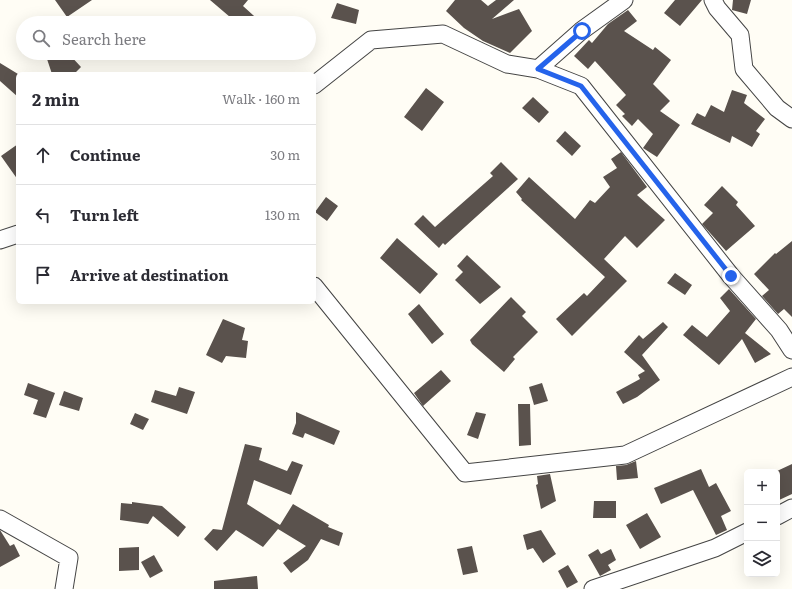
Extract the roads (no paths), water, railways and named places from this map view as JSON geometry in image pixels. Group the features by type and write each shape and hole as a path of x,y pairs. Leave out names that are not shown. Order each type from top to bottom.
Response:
{"street":[{"path":"538,69 582,31 624,0"},
{"path":"713,0 717,8 740,35 744,69 777,108 792,119"},
{"path":"316,83 371,40 443,34 508,64 538,69 581,86 731,276 779,330 792,350"},
{"path":"0,240 16,235"},
{"path":"316,288 465,473 625,455 792,377"},
{"path":"780,514 792,508"},
{"path":"0,519 69,558 64,589"},
{"path":"593,589 715,548 744,534"}]}
